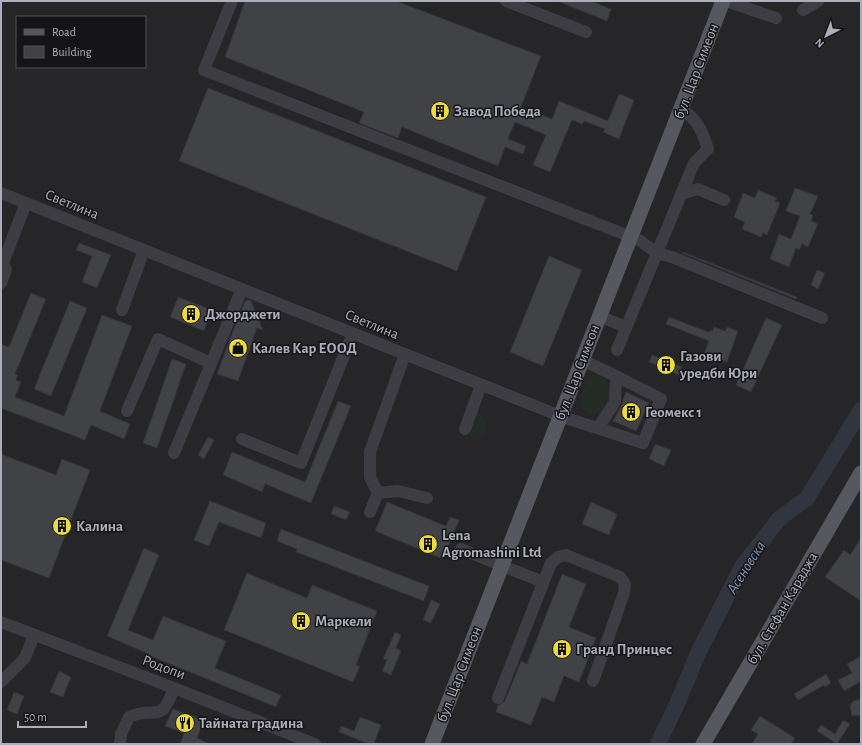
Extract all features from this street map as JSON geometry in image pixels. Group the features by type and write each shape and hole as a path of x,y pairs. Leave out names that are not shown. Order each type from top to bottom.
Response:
{"main road":[{"name":"бул. Цар Симеон","path":"432,744 680,110 725,1"},
{"name":"бул. Стефан Караджа","path":"703,744 861,473"}],"street":[{"path":"232,1 204,70 639,240 657,253 672,257 822,318"},
{"path":"506,1 586,32"},
{"path":"725,1 776,18"},
{"path":"741,6 755,1"},
{"path":"803,10 818,1"},
{"path":"617,350 694,163 708,149 703,133 696,122 689,114 680,110"},
{"path":"682,194 698,189 724,200"},
{"name":"Светлина","path":"1,193 560,416 643,443 661,399 616,376"},
{"path":"1,283 6,270 3,262 26,203"},
{"path":"122,310 144,250"},
{"path":"174,454 242,289"},
{"path":"599,316 626,327"},
{"path":"242,439 300,463 353,333"},
{"path":"127,411 158,339 212,363"},
{"path":"370,512 378,493 370,477 370,452 405,354"},
{"path":"582,360 616,376 615,402 598,428"},
{"path":"465,429 481,384"},
{"path":"378,493 398,491 427,498"},
{"path":"461,549 543,582"},
{"path":"498,698 551,563 558,557 566,555 620,577 625,584 624,593 593,681"},
{"name":"Родопи","path":"1,622 315,744"},
{"path":"1,682 26,658 34,635"},
{"path":"120,744 121,734 129,717 141,712 162,712 168,704 174,688"}],"shaded area":[{"path":"1,1 861,1 861,744 1,744"},
{"path":"599,373 606,382 610,391 610,400 602,413 595,414 588,412 580,405 585,385 591,377"},
{"path":"476,412 483,418 486,426 484,434 481,438 476,440 472,438 469,433"}],"building":[{"name":"Завод Победа","path":"245,1 396,1 541,56 521,107 552,119 559,101 608,121 619,94 634,100 619,139 603,132 605,129 584,121 582,124 572,120 550,172 533,165 546,135 515,122 508,139 526,146 523,154 505,147 498,166 402,127 398,138 359,123 364,112 225,57"},
{"path":"557,1 591,1 611,9 607,21"},
{"path":"208,88 486,197 457,271 179,161"},
{"path":"795,188 818,196 810,214 813,215 811,221 818,224 808,247 802,244 799,250 796,248 789,267 770,259 779,234 791,239 800,216 786,211"},
{"path":"758,190 777,198 775,201 780,203 767,235 763,233 761,237 742,229 745,222 734,217 743,193 755,198"},
{"path":"79,243 111,255 97,288 82,282 92,256 76,250"},
{"path":"683,252 797,297 796,299 682,253"},
{"path":"549,256 582,270 543,366 510,352"},
{"path":"817,270 825,273 818,289 811,285"},
{"path":"31,293 46,299 15,374 18,375 16,380 21,382 15,397 64,416 102,315 132,326 100,411 130,424 124,439 91,425 85,440 1,408 1,344 9,347"},
{"name":"Джорджети","path":"178,297 212,310 204,331 170,317"},
{"path":"70,301 87,308 51,396 34,389"},
{"name":"Калев Кар ЕООД","path":"245,301 251,301 263,330 257,328 238,381 217,374"},
{"path":"669,317 708,332 713,330 714,327 725,331 727,327 738,331 727,362 704,354 709,341 666,324"},
{"path":"766,318 782,325 751,392 736,385"},
{"name":"Газови уредби Юри","path":"652,355 682,367 679,375 649,362"},
{"path":"172,359 186,364 157,448 143,443"},
{"name":"Геомекс 1","path":"626,392 649,403 636,431 613,421"},
{"path":"338,401 351,406 311,503 265,484 262,492 223,475 232,452 305,482"},
{"path":"208,437 214,440 204,459 198,455"},
{"path":"655,444 671,450 664,466 649,459"},
{"path":"1,454 56,475 62,459 90,470 49,578 1,560"},
{"path":"210,501 266,523 261,538 219,522 209,546 194,540"},
{"name":"Lena Agromashini Ltd","path":"387,502 446,526 450,517 459,520 443,559 375,531"},
{"path":"591,502 617,514 609,535 582,524"},
{"path":"334,506 350,512 346,520 331,514"},
{"path":"281,529 429,586 424,601 296,552 297,549 277,541"},
{"path":"861,538 861,601 825,577 844,550 850,555"},
{"path":"144,548 159,555 128,630 153,640 163,616 226,641 215,668 281,695 276,707 148,655 149,654 107,636"},
{"name":"Маркели","path":"247,573 307,598 312,585 377,611 356,665 360,667 353,682 224,630"},
{"name":"Гранд Принцес","path":"562,574 586,584 569,627 596,638 579,682 564,676 554,702 542,697 531,725 496,712 498,705 505,701 521,661 527,664"},
{"path":"431,600 440,604 431,623 423,620"},
{"path":"395,632 401,635 396,648 401,651 391,675 382,671 387,660 383,659"},
{"path":"861,656 861,681 844,691 838,680 852,673 847,664"},
{"path":"59,671 71,677 63,697 50,692"},
{"path":"826,674 831,683 825,687 824,685 798,700 794,694"},
{"path":"14,692 24,696 17,714 7,710"},
{"path":"861,699 861,715 852,716 850,706 853,701"},
{"name":"Тайната градина","path":"173,709 204,720 197,738 209,744 180,744 184,733 165,726"},
{"path":"760,716 795,738 791,744 752,744 758,734 751,730"},
{"path":"360,717 381,725 374,744 369,744 339,732 341,726 354,731"},
{"path":"843,720 850,724 837,744 817,731 821,725 835,734"}],"waterway":[{"name":"Асеновска","path":"658,744 677,704 699,651 743,565 779,519 807,498 861,410"}],"place":[{"name":"Завод Победа","path":"440,111"},
{"name":"Джорджети","path":"191,314"},
{"name":"Калев Кар ЕООД","path":"238,348"},
{"name":"Газови уредби Юри","path":"666,365"},
{"name":"Геомекс 1","path":"631,412"},
{"name":"Калина","path":"62,526"},
{"name":"Lena Agromashini Ltd","path":"428,544"},
{"name":"Маркели","path":"301,621"},
{"name":"Гранд Принцес","path":"562,649"},
{"name":"Тайната градина","path":"185,723"}]}
